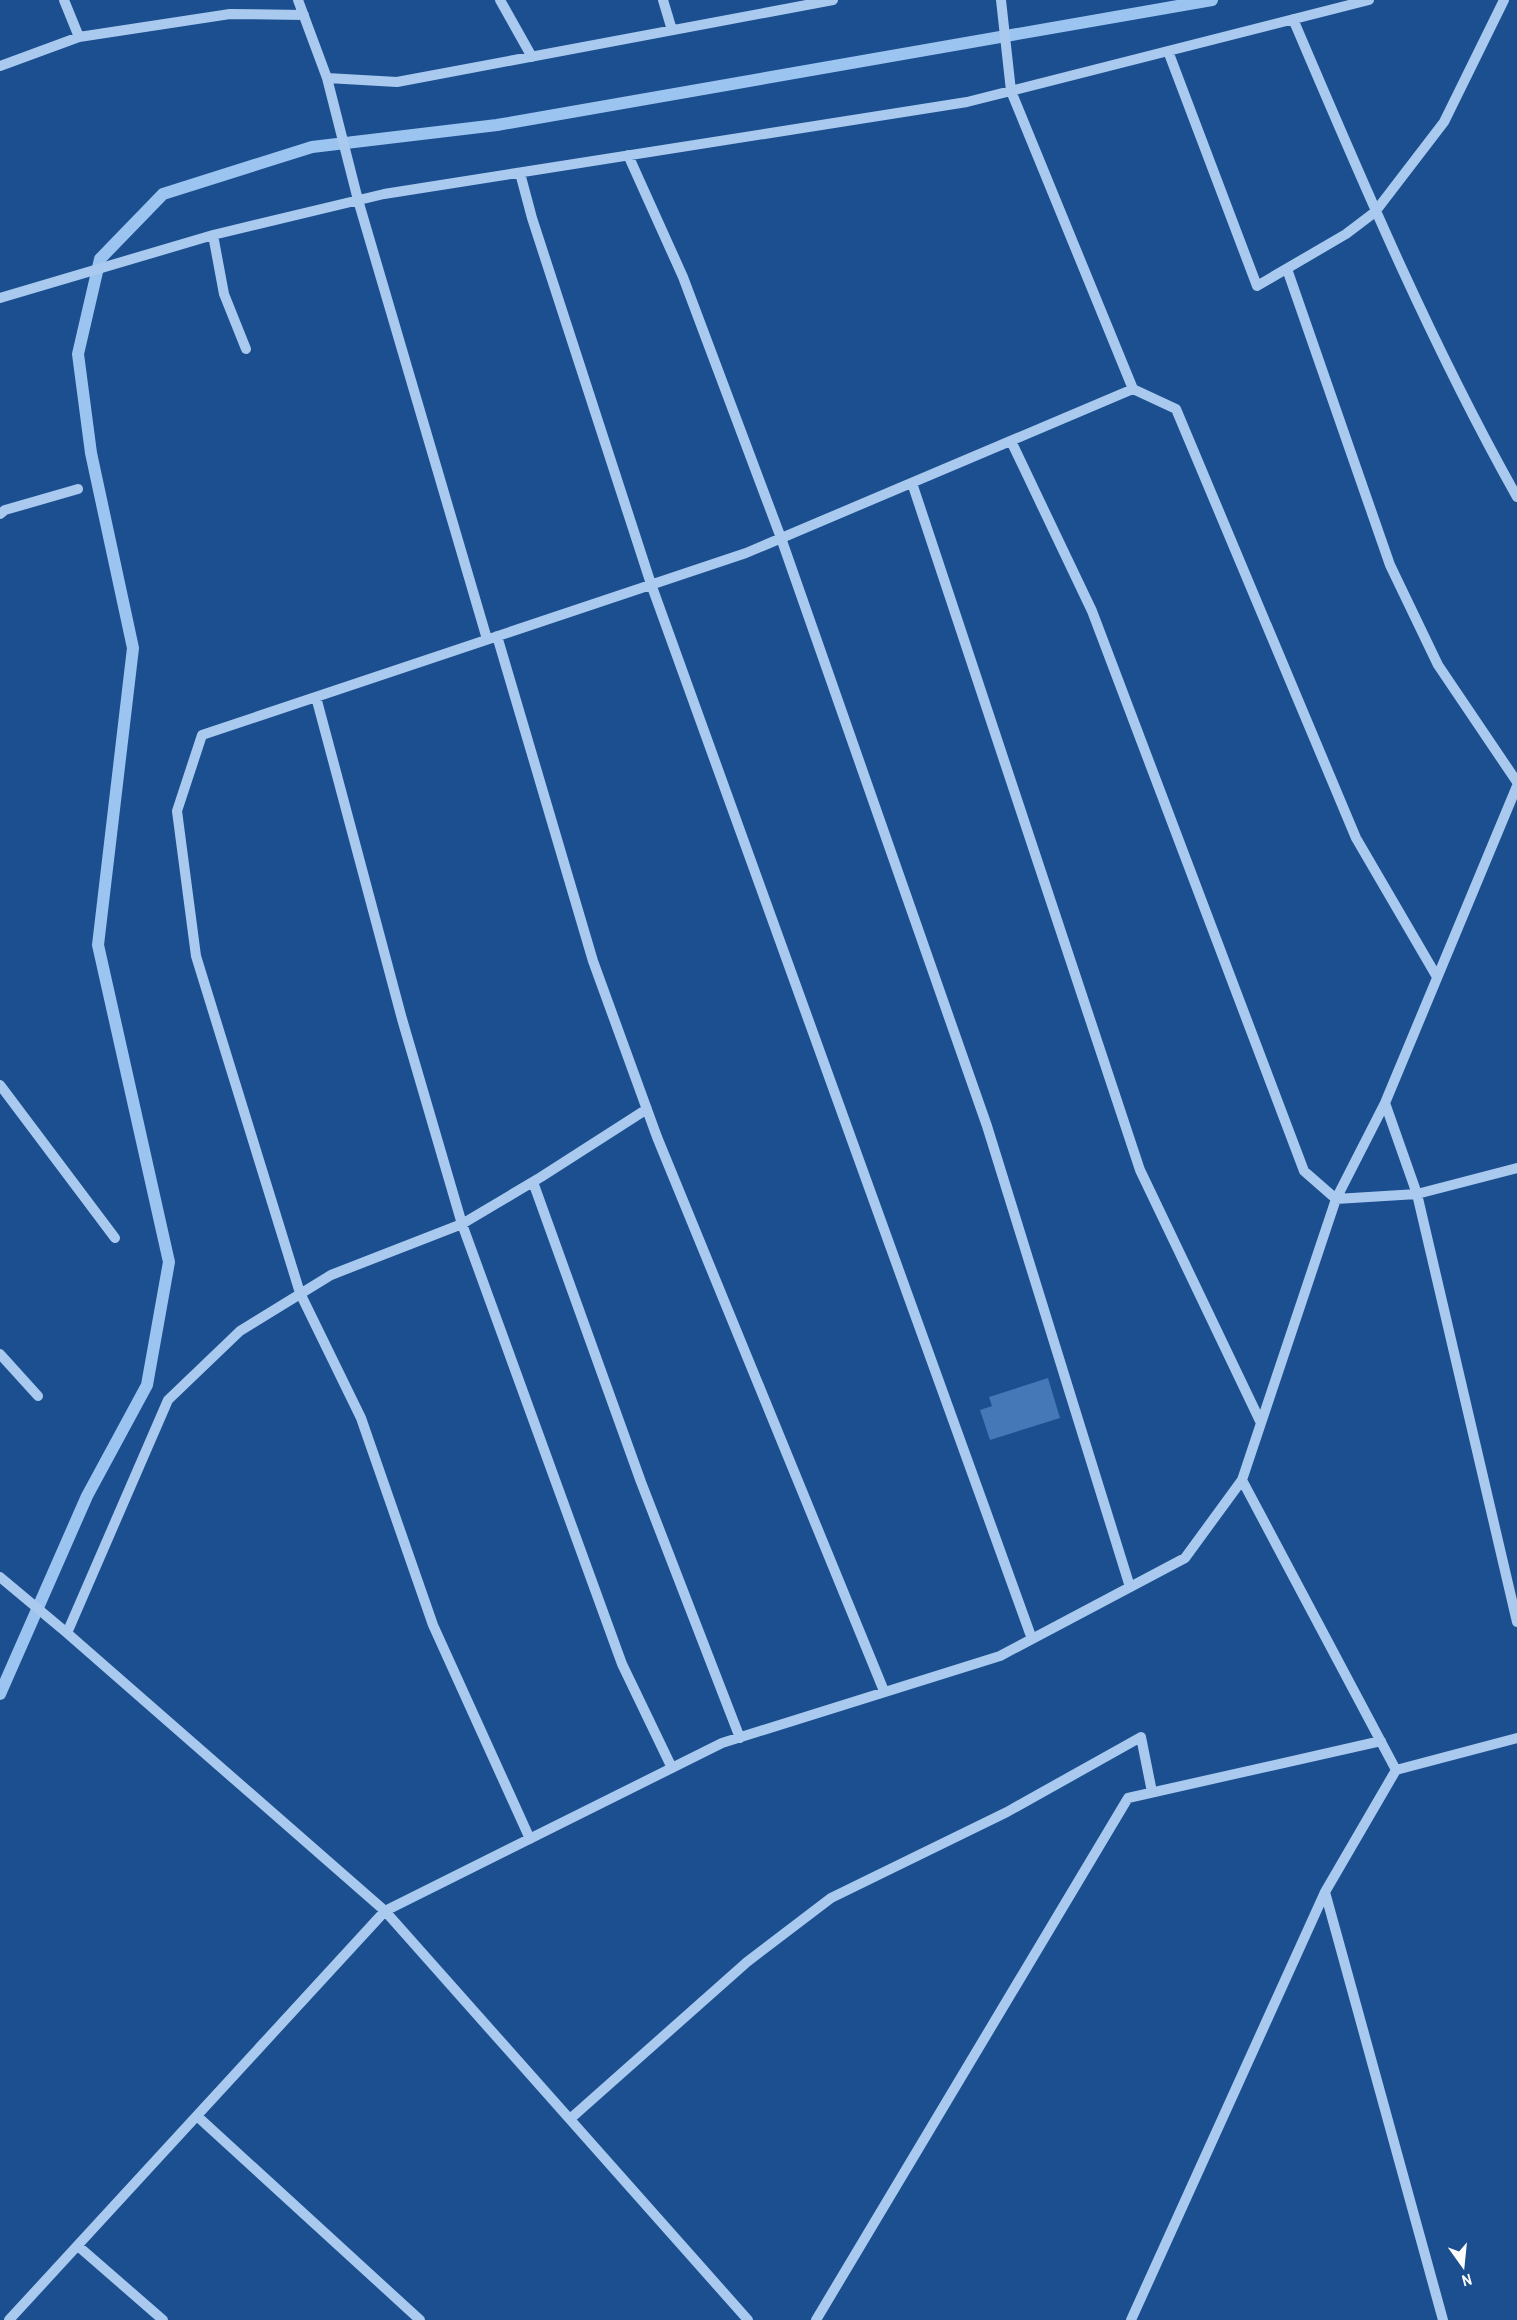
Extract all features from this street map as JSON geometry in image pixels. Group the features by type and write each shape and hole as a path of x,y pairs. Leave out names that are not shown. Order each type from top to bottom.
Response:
{"street":[{"path":"64,0 79,37"},
{"path":"298,0 327,78 358,200 593,961 647,1108 884,1692"},
{"path":"500,0 532,57"},
{"path":"663,0 672,30"},
{"path":"327,78 398,82 833,0"},
{"path":"1001,0 1011,91 1133,389 1176,409 1356,838 1437,977"},
{"path":"0,298 213,236 358,200 520,172 967,102 1369,0"},
{"path":"1168,51 1257,286 1346,234 1375,212 1444,122 1504,0"},
{"path":"0,66 79,37 230,14 304,15"},
{"path":"1293,19 1375,212 1490,449 1517,497"},
{"path":"628,155 683,277 781,538 987,1126 1130,1587"},
{"path":"520,172 532,218 651,584 1032,1639"},
{"path":"213,236 224,294 246,349"},
{"path":"9,2320 385,1911 722,1743 1000,1656 1185,1558 1242,1480 1336,1199 1385,1103 1517,784 1438,665 1390,565 1287,269"},
{"path":"530,1839 433,1625 361,1418 300,1293 196,956 177,811 202,735 746,553 1133,389"},
{"path":"1011,441 1092,611 1304,1171 1336,1199 1417,1194 1517,1168"},
{"path":"912,483 1140,1170 1261,1423"},
{"path":"0,514 5,510 78,489"},
{"path":"316,697 402,1019 462,1224 622,1664 672,1768"},
{"path":"0,1085 115,1238"},
{"path":"1385,1103 1417,1194 1517,1622"},
{"path":"67,1633 168,1400 240,1331 331,1275 462,1224 533,1182 647,1108"},
{"path":"533,1182 641,1482 740,1738"},
{"path":"0,1354 39,1396"},
{"path":"1242,1480 1396,1770"},
{"path":"0,1577 385,1911 748,2320"},
{"path":"570,2119 747,1962 831,1898 1007,1812 1141,1737 1152,1792"},
{"path":"1131,2320 1325,1892 1396,1770 1517,1738"},
{"path":"816,2320 1128,1798 1381,1741"},
{"path":"1325,1892 1443,2320"},
{"path":"196,2116 420,2320"},
{"path":"78,2246 163,2320"}],"building":[{"path":"1048,1378 1060,1418 990,1440 980,1410 992,1406 989,1397"}],"waterway":[{"path":"0,1694 87,1496 147,1385 169,1262 98,945 133,648 91,453 78,354 100,259 163,194 312,147 497,125 1212,0"}]}
